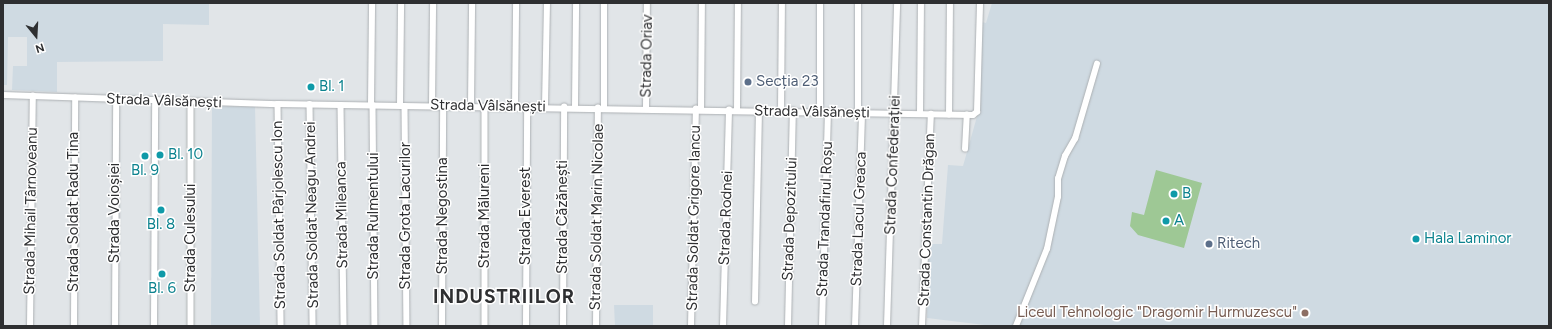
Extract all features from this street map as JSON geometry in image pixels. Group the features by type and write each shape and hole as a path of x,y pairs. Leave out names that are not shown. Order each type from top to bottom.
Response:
{"street":[{"name":"Strada Rulmentului","path":"372,3 375,326"},
{"name":"Strada Grota Lacurilor","path":"401,3 407,326"},
{"path":"432,106 433,3"},
{"path":"471,106 472,3"},
{"path":"515,107 516,3"},
{"path":"545,107 547,3"},
{"path":"575,107 576,3"},
{"name":"Strada Soldat Marin Nicolae","path":"596,326 604,3"},
{"name":"Strada Oriav","path":"646,109 648,3"},
{"name":"Strada Soldat Grigore Iancu","path":"691,326 702,3"},
{"path":"737,110 738,3"},
{"path":"781,111 782,3"},
{"path":"820,3 820,112"},
{"name":"Strada Lacul Greaca","path":"855,326 860,113 858,3"},
{"name":"Strada Confederației","path":"887,326 895,114 897,3"},
{"name":"Strada Constantin Drăgan","path":"920,114 921,3"},
{"path":"949,115 950,3"},
{"path":"965,149 970,115 977,112 980,3"},
{"path":"1016,326 1047,249 1058,197 1058,179 1065,156 1075,139 1098,64"},
{"name":"Strada Vâlsănești","path":"3,95 116,100 278,104 575,107 970,115"},
{"name":"Strada Mihail Târnoveanu","path":"30,326 33,96"},
{"name":"Strada Soldat Radu Tina","path":"74,326 75,98"},
{"name":"Strada Voioșiei","path":"115,326 116,100"},
{"path":"154,326 155,101"},
{"name":"Strada Culesului","path":"191,102 191,326"},
{"name":"Strada Soldat Pârjolescu Ion","path":"278,104 281,326"},
{"name":"Strada Soldat Neagu Andrei","path":"310,104 314,326"},
{"name":"Strada Mileanca","path":"341,105 344,326"},
{"name":"Strada Negostina","path":"442,326 443,106"},
{"name":"Strada Mălureni","path":"485,107 485,326"},
{"name":"Strada Everest","path":"526,326 527,107"},
{"name":"Strada Căzănești","path":"563,326 564,107"},
{"name":"Strada Rodnei","path":"723,326 729,110"},
{"path":"755,302 759,110"},
{"name":"Strada Depozitului","path":"788,326 793,111"},
{"name":"Strada Trandafirul Roșu","path":"822,326 828,112"},
{"name":"Strada Constantin Drăgan","path":"922,326 931,114"}],"shaded area":[{"path":"3,3 209,3 209,25 163,24 163,61 57,62 57,92 12,90 13,66 27,66 27,37 8,37 7,85 3,85"},
{"path":"992,3 1549,3 1549,326 993,326 927,318 929,244 942,244 948,165 963,166 978,113 982,22 986,23"},
{"path":"212,106 255,107 260,326 211,326"},
{"path":"614,305 653,305 653,326 615,326"}],"green space":[{"path":"1156,170 1202,183 1184,248 1138,235 1130,226 1132,212 1144,215"}],"place":[{"name":"Secția 23","path":"748,82"},
{"name":"Bl. 1","path":"311,87"},
{"name":"Bl. 10","path":"160,155"},
{"name":"Bl. 9","path":"145,156"},
{"name":"B","path":"1174,194"},
{"name":"Bl. 8","path":"161,210"},
{"name":"A","path":"1166,221"},
{"name":"Hala Laminor","path":"1416,239"},
{"name":"Ritech","path":"1209,244"},
{"name":"Bl. 6","path":"162,274"},
{"name":"Liceul Tehnologic \"Dragomir Hurmuzescu\"","path":"1305,313"}],"district":[{"name":"INDUSTRIILOR","path":"504,297"}]}
